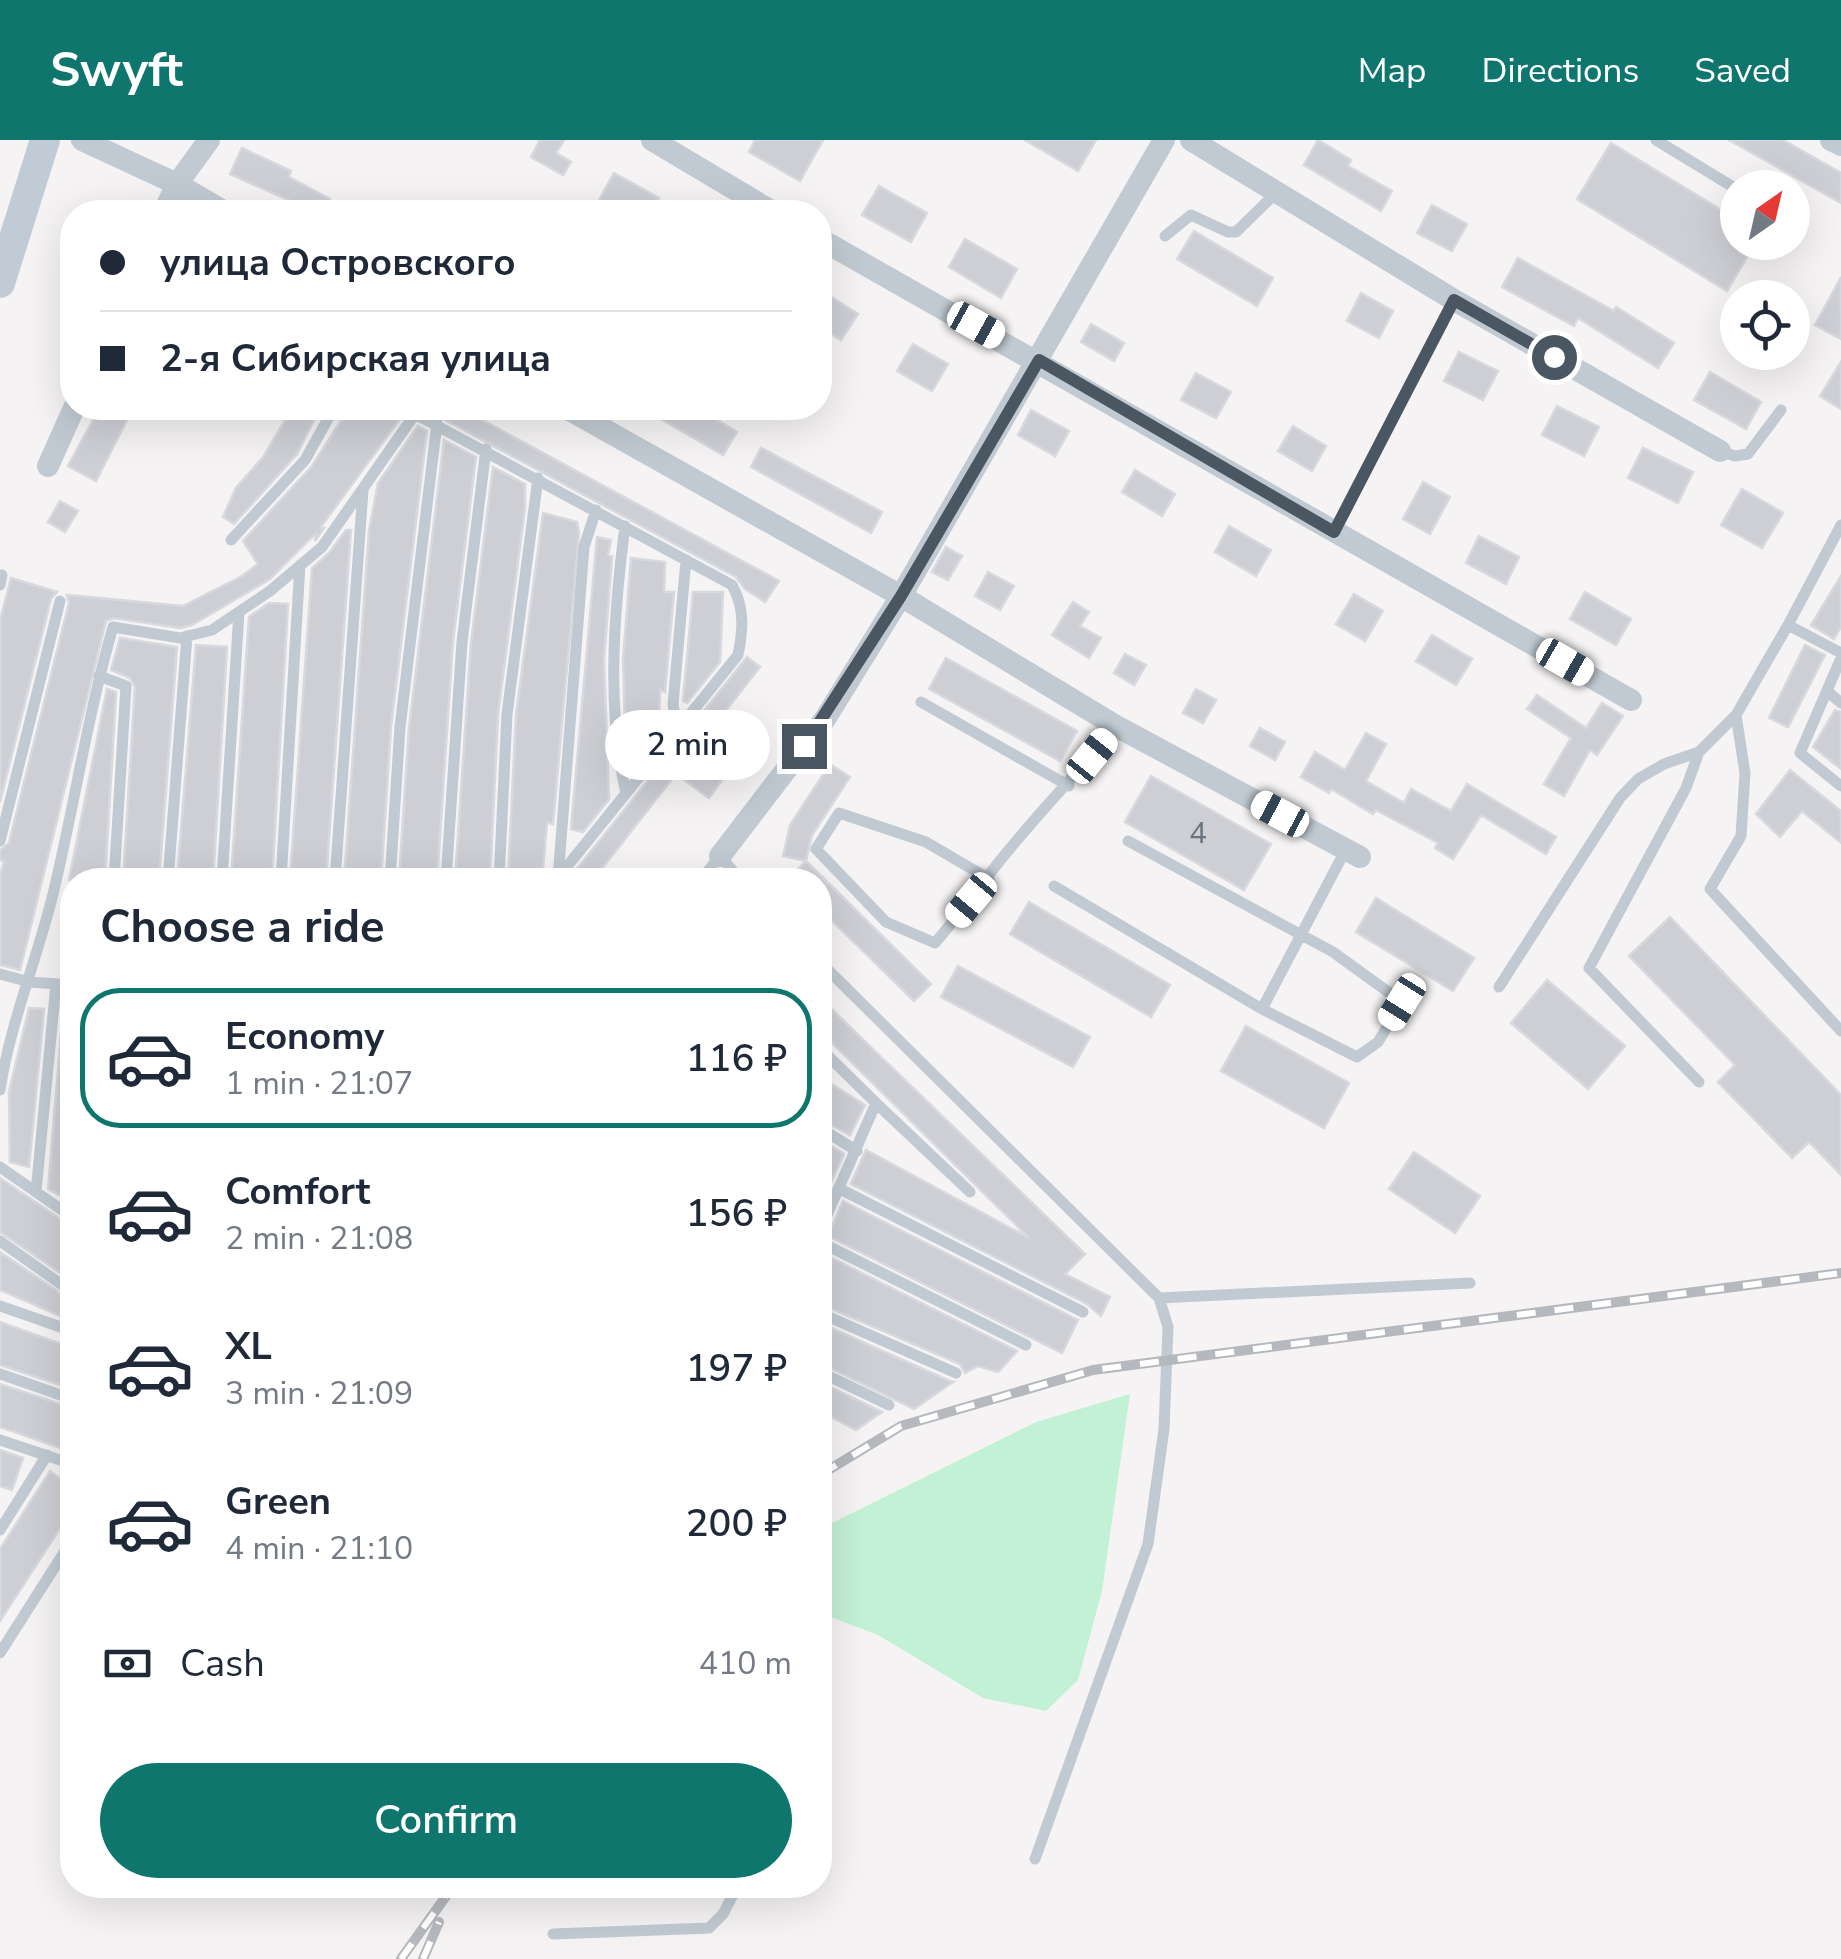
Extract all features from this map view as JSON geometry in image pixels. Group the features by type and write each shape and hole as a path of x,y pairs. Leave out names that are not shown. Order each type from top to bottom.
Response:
{"main road":[{"path":"0,283 45,140"}],"street":[{"path":"82,140 204,200"},
{"path":"170,200 210,140"},
{"path":"652,140 752,200"},
{"path":"720,856 824,719 901,596 1164,140"},
{"path":"1191,140 1454,300 1720,451"},
{"path":"1832,140 1841,145"},
{"path":"832,246 1631,700"},
{"path":"48,466 69,420"},
{"path":"587,420 901,596 1116,726 1353,853"}],"lane":[{"path":"1656,140 1720,179"},
{"path":"1165,236 1182,218 1192,215 1236,232 1275,194"},
{"path":"1334,532 1454,300"},
{"path":"1720,451 1736,456 1748,454 1780,410"},
{"path":"231,540 305,460 327,420"},
{"path":"0,1090 5,1057 55,886 113,627 187,636 212,630 238,612 322,547 410,420"},
{"path":"431,420 732,585 744,628 738,655 566,868"},
{"path":"391,868 400,727 437,423"},
{"path":"447,868 462,642 486,450"},
{"path":"501,868 507,714 538,478"},
{"path":"336,868 364,487"},
{"path":"558,868 583,564 596,510"},
{"path":"1699,1082 1588,968 1686,788 1699,752 1736,715 1841,525"},
{"path":"625,526 618,583 616,709 626,794"},
{"path":"677,730 673,704 686,560"},
{"path":"282,868 300,565"},
{"path":"0,842 60,601"},
{"path":"223,868 238,612"},
{"path":"1788,625 1841,656 1800,753 1841,786"},
{"path":"169,868 187,636"},
{"path":"99,676 126,686 115,868"},
{"path":"1826,692 1841,703"},
{"path":"921,702 1068,786"},
{"path":"1736,715 1745,772 1741,836 1710,889 1841,1031"},
{"path":"988,878 926,842 839,813 816,849 886,922 935,943 1116,726"},
{"path":"1499,987 1620,798 1638,779 1664,764 1699,752"},
{"path":"1054,886 1262,1009 1357,1057 1378,1042 1402,1002 1333,952 1128,841"},
{"path":"1262,1009 1300,936 1353,853"},
{"path":"710,868 720,856 730,868"},
{"path":"0,974 60,984"},
{"path":"832,974 1159,1298 1168,1327 1164,1429 1148,1544 1035,1859"},
{"path":"36,1192 56,984"},
{"path":"832,1060 970,1192"},
{"path":"832,1206 876,1103"},
{"path":"832,1135 857,1151"},
{"path":"0,1167 60,1209"},
{"path":"840,1188 1083,1312"},
{"path":"0,1242 60,1284"},
{"path":"832,1248 1026,1346"},
{"path":"1159,1298 1470,1284"},
{"path":"0,1306 60,1327"},
{"path":"832,1318 956,1373"},
{"path":"0,1374 60,1395"},
{"path":"832,1378 889,1406"},
{"path":"0,1440 60,1460"},
{"path":"0,1530 47,1455"},
{"path":"0,1500 16,1504"},
{"path":"0,1653 60,1559"},
{"path":"554,1934 709,1928 731,1898"}],"green space":[{"path":"1130,1394 1102,1591 1078,1680 1046,1711 983,1698 878,1635 832,1618 832,1523 1036,1422"}],"building":[{"path":"540,140 564,140 556,153 571,162 563,175 531,157"},
{"path":"755,140 823,140 800,181 749,152"},
{"path":"1025,140 1096,140 1078,171"},
{"path":"1318,140 1351,160 1348,166 1392,191 1381,211 1304,165"},
{"path":"1729,140 1783,140 1841,173 1841,203 1810,186 1810,170 1782,170"},
{"path":"1611,143 1720,209 1720,260 1745,260 1734,280 1720,280 1720,287 1577,199"},
{"path":"242,148 291,171 289,177 330,199 288,200 230,174"},
{"path":"614,173 659,198 658,200 599,200"},
{"path":"879,186 927,213 911,242 862,215"},
{"path":"1432,205 1467,224 1452,251 1417,233"},
{"path":"1194,231 1273,278 1257,306 1177,259"},
{"path":"965,239 1017,269 1001,298 949,267"},
{"path":"1518,258 1614,311 1616,307 1674,343 1658,368 1578,318 1574,326 1502,287"},
{"path":"1841,277 1841,339 1815,325"},
{"path":"1361,293 1393,311 1379,338 1347,321"},
{"path":"832,298 858,314 841,340 832,334"},
{"path":"1091,324 1124,343 1114,361 1081,342"},
{"path":"913,344 948,364 932,391 897,371"},
{"path":"1459,352 1498,371 1483,400 1444,381"},
{"path":"1841,362 1841,409 1820,396"},
{"path":"1710,372 1761,402 1746,429 1694,400"},
{"path":"1196,373 1231,392 1216,418 1181,400"},
{"path":"1557,406 1599,427 1584,456 1542,435"},
{"path":"1031,410 1069,431 1055,456 1018,435"},
{"path":"93,420 127,420 96,481 68,466"},
{"path":"285,420 314,420 297,454 234,524 223,517 236,488 264,456"},
{"path":"341,420 399,420 320,528 324,528 315,541 316,533 270,579 192,625 180,628 114,618 106,621 20,970 0,965 0,875 4,861 0,860 0,850 9,843 69,603 67,595 183,606 242,576 258,564 243,541 312,466"},
{"path":"445,420 482,420 779,581 765,602 745,589 736,577"},
{"path":"663,420 717,420 737,432 723,455"},
{"path":"418,426 427,431 391,726 382,868 345,868 369,531 378,483"},
{"path":"1293,426 1326,446 1312,471 1278,451"},
{"path":"444,440 476,457 453,641 438,868 400,868 409,728"},
{"path":"761,448 882,512 871,533 751,467"},
{"path":"1643,448 1693,472 1678,503 1628,478"},
{"path":"493,467 525,484 525,508 498,714 491,868 456,868 471,643"},
{"path":"1135,470 1175,494 1162,516 1122,492"},
{"path":"1423,482 1450,497 1430,534 1403,519"},
{"path":"1742,489 1783,513 1762,548 1721,525"},
{"path":"60,501 78,511 65,532 48,522"},
{"path":"543,513 577,522 579,533 553,824 547,822 543,868 509,868 516,715"},
{"path":"1229,526 1271,550 1256,576 1215,552"},
{"path":"346,530 351,530 327,868 291,868 312,568"},
{"path":"1479,536 1519,557 1506,584 1466,563"},
{"path":"597,537 611,540 608,555 612,556 604,660 609,799 583,832 571,829"},
{"path":"946,547 962,556 948,580 932,572"},
{"path":"631,558 665,562 664,592 674,592 665,692 660,690 659,738 648,751 642,748 641,739 627,740 625,727 623,660"},
{"path":"988,572 1014,586 1000,610 975,596"},
{"path":"1841,576 1841,627 1834,639 1811,625"},
{"path":"11,578 57,592 51,599 0,802 0,621"},
{"path":"693,592 723,592 720,662 687,703 683,701"},
{"path":"1585,592 1631,619 1616,645 1570,619"},
{"path":"1354,594 1383,611 1365,641 1336,624"},
{"path":"1073,602 1089,612 1080,626 1101,638 1089,658 1052,635"},
{"path":"269,603 288,604 273,868 232,868 249,617"},
{"path":"1432,635 1472,659 1456,685 1416,661"},
{"path":"120,638 177,647 160,868 124,868 135,687 130,678 111,670"},
{"path":"196,645 227,647 214,868 178,868"},
{"path":"1805,645 1825,655 1788,727 1769,718"},
{"path":"1125,654 1146,665 1134,685 1114,673"},
{"path":"747,657 760,667 702,741 733,765 709,798 676,774 602,868 578,868"},
{"path":"946,658 1077,731 1060,761 929,689"},
{"path":"107,689 116,692 106,868 71,868"},
{"path":"1196,689 1216,700 1203,723 1183,713"},
{"path":"1537,695 1586,728 1602,703 1623,716 1597,755 1590,750 1564,796 1544,784 1571,738 1527,709"},
{"path":"1835,710 1841,712 1841,769 1813,747"},
{"path":"1260,728 1285,742 1275,760 1250,746"},
{"path":"1366,733 1386,744 1366,781 1404,803 1411,789 1451,811 1467,784 1556,837 1546,854 1481,815 1453,859 1435,848 1438,843 1301,777 1315,752 1345,770"},
{"path":"830,764 850,777 812,835 806,861 783,856 790,825"},
{"path":"1790,770 1841,811 1841,843 1802,811 1780,837 1756,814"},
{"path":"1151,776 1271,844 1244,890 1125,822"},
{"path":"832,887 931,984 914,1001 832,921"},
{"path":"1376,898 1474,958 1453,991 1356,932"},
{"path":"1029,902 1170,985 1151,1017 1010,934"},
{"path":"1670,917 1841,1095 1841,1175 1809,1142 1792,1158 1718,1082 1735,1065 1629,956"},
{"path":"958,966 1090,1037 1073,1067 941,997"},
{"path":"1547,980 1625,1046 1588,1089 1511,1023"},
{"path":"29,1008 44,1009 29,1167 10,1162 9,1092"},
{"path":"832,1010 1085,1254 1065,1274 1110,1297 1101,1316 1087,1304 851,1184 866,1150 1029,1238 832,1043"},
{"path":"1246,1026 1349,1083 1324,1128 1221,1071"},
{"path":"60,1047 60,1196 48,1189"},
{"path":"832,1084 865,1105 850,1135 832,1125"},
{"path":"832,1146 844,1154 832,1180"},
{"path":"1414,1152 1480,1196 1455,1233 1389,1189"},
{"path":"0,1178 60,1219 60,1273 0,1232"},
{"path":"843,1201 1078,1320 1062,1353 832,1238 832,1227"},
{"path":"0,1252 60,1293 60,1316 0,1290"},
{"path":"832,1258 1017,1351 998,1372 978,1366 965,1373 960,1364 832,1309"},
{"path":"0,1322 60,1344 60,1385 0,1365"},
{"path":"832,1328 953,1382 914,1409 832,1369"},
{"path":"0,1384 60,1404 60,1448 0,1427"},
{"path":"832,1388 882,1412 856,1430 832,1417"},
{"path":"0,1450 23,1458 12,1490 0,1486"},
{"path":"50,1471 60,1478 60,1528 0,1621 0,1549"}],"railway":[{"path":"832,1468 901,1426 1093,1370 1841,1273"},
{"path":"401,1959 445,1898"},
{"path":"423,1959 439,1922"}],"route":[{"path":"804,746 901,596 1039,360 1334,532 1454,300 1554,357"}]}
